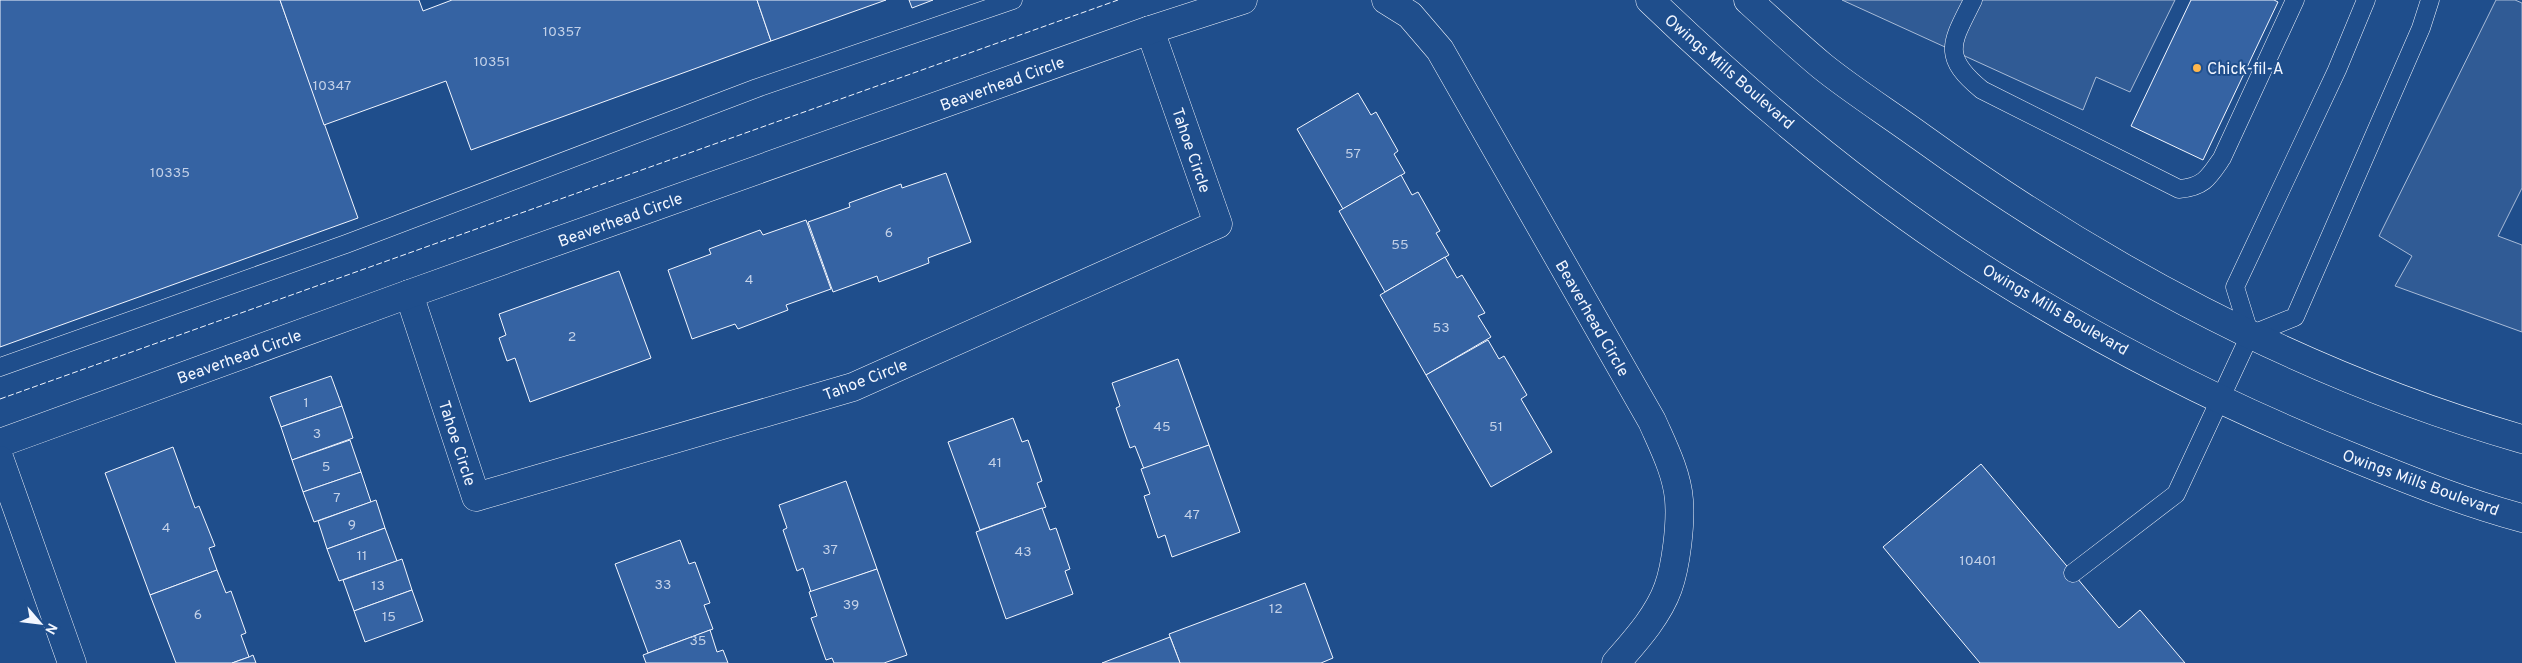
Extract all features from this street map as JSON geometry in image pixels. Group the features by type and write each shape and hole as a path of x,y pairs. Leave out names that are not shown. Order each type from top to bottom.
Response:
{"street":[{"name":"Beaverhead Circle","path":"0,443 408,294 1150,30 1243,0"},
{"name":"Beaverhead Circle","path":"1386,0 1410,15 1440,50 1652,421 1669,459 1679,500 1676,545 1668,588 1644,631 1616,663"},
{"name":"Owings Mills Boulevard","path":"1650,0 1749,91 1829,155 1939,238 1995,275 2070,319 2271,423 2354,458 2522,518"},
{"path":"1748,0 1823,66 1985,184 2162,291 2250,335 2343,377 2401,400 2522,439"},
{"name":"Tahoe Circle","path":"408,294 476,498 853,387 1218,224 1150,30"},
{"path":"0,460 72,663"}],"lane":[{"path":"0,367 346,244 756,88 1013,0"},
{"path":"1973,0 1955,36 1955,58 1963,74 1982,90 2179,189 2194,188 2208,179 2222,158 2295,0"},
{"path":"2250,335 2235,287 2337,70 2366,0"},
{"path":"2073,574 2176,494 2250,335 2295,317 2422,28 2430,0"}],"shaded area":[{"path":"1842,0 2175,0 2130,92 2096,77 2083,110"},
{"path":"2496,0 2515,0 2522,3 2522,188 2498,236 2522,245 2522,332 2395,286 2412,256 2379,236"}],"building":[{"path":"0,0 280,0 358,218 0,347"},
{"path":"280,0 419,0 423,11 452,0 757,0 771,41 471,150 446,81 324,125"},
{"path":"757,0 886,0 771,41"},
{"path":"909,0 933,0 912,8"},
{"path":"2191,0 2274,0 2278,2 2203,160 2131,126"},
{"path":"1358,93 1371,115 1376,112 1398,151 1394,154 1405,173 1343,209 1297,129"},
{"path":"946,173 971,242 928,258 929,263 879,282 877,276 833,292 808,222 850,207 849,203 901,184 902,188"},
{"path":"1401,175 1412,195 1418,192 1440,231 1436,233 1449,255 1385,292 1339,211"},
{"path":"806,220 831,289 786,305 788,310 738,329 735,324 692,339 668,270 711,254 709,249 760,230 763,235"},
{"path":"1445,257 1457,278 1462,275 1485,313 1478,316 1491,337 1426,375 1380,295"},
{"path":"619,271 651,358 530,402 515,358 507,361 499,338 506,335 499,314"},
{"path":"1488,340 1499,359 1504,356 1527,395 1521,399 1552,452 1491,487 1426,375"},
{"path":"1178,359 1209,445 1144,469 1135,446 1130,448 1116,408 1120,406 1112,383"},
{"path":"331,376 342,406 281,427 270,397"},
{"path":"342,406 353,438 292,460 281,427"},
{"path":"1013,418 1022,442 1028,440 1042,481 1037,483 1046,507 980,530 948,442"},
{"path":"350,440 361,472 303,492 292,460"},
{"path":"1209,445 1240,532 1172,557 1165,535 1158,538 1144,496 1150,494 1141,469"},
{"path":"173,447 195,508 199,506 215,546 209,548 217,570 150,595 105,473"},
{"path":"1981,464 2119,628 2140,610 2185,663 1980,663 1883,547"},
{"path":"361,472 371,502 314,522 303,492"},
{"path":"846,481 877,569 811,592 803,568 797,571 783,530 787,528 779,505"},
{"path":"376,500 385,528 327,549 318,521"},
{"path":"1042,508 1050,530 1056,528 1070,569 1065,571 1073,594 1006,619 976,532"},
{"path":"385,528 397,561 339,581 327,549"},
{"path":"680,540 689,564 695,562 710,603 704,605 713,629 648,653 615,564"},
{"path":"402,559 412,590 354,611 343,580"},
{"path":"877,569 907,655 884,663 834,663 832,658 826,660 811,618 817,616 809,592"},
{"path":"217,570 226,593 231,591 246,633 241,635 249,657 232,663 176,663 150,595"},
{"path":"1305,583 1333,658 1321,663 1180,663 1169,634"},
{"path":"412,590 423,621 365,642 354,611"},
{"path":"710,630 717,652 723,650 728,663 646,663 643,655"},
{"path":"1170,637 1180,663 1102,663"},
{"path":"253,655 256,663 232,663 249,657"}],"fence":[{"path":"0,399 1118,0"}],"place":[{"name":"Chick-fil-A","path":"2197,68"}]}
